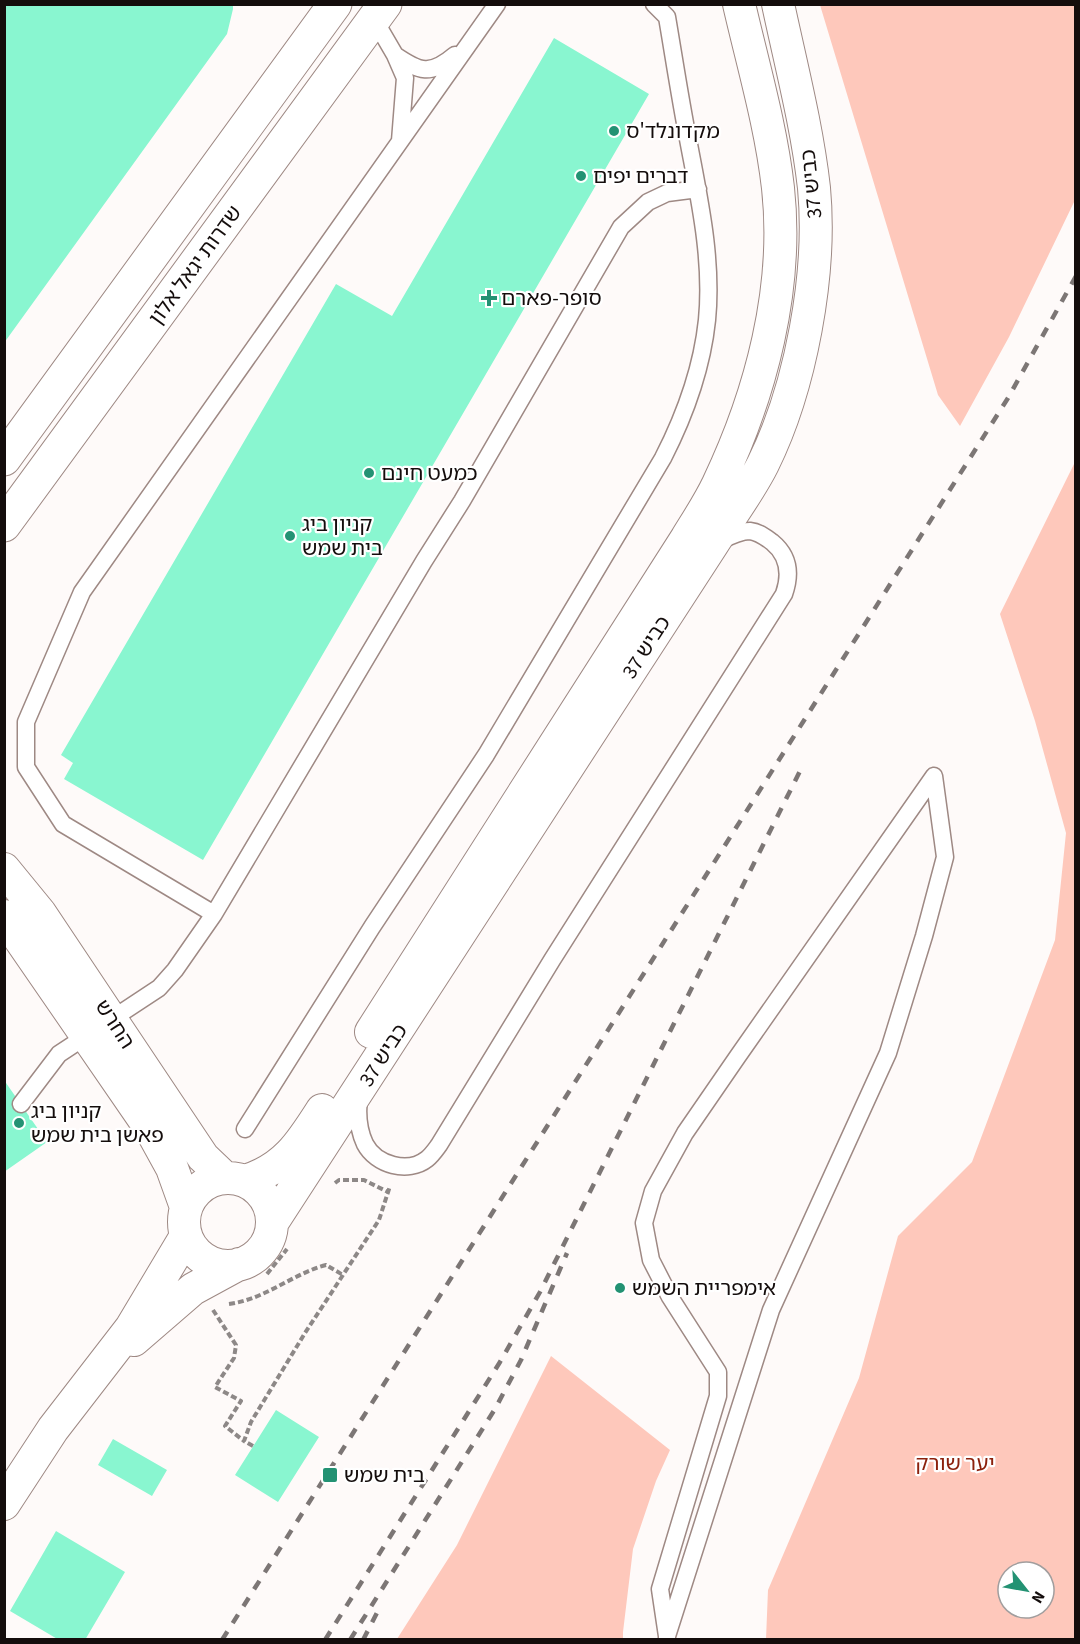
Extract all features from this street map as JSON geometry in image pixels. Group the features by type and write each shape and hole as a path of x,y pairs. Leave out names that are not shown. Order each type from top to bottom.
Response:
{"main road":[{"name":"שדרות יגאל אלון","path":"4,459 332,7"},
{"name":"שדרות יגאל אלון","path":"4,525 379,12"}],"street":[{"name":"כביש 37","path":"236,1179 274,1168 290,1155 309,1130 686,539 717,485 734,448 756,386 767,344 775,300 779,249 778,190 772,150 739,4"},
{"name":"כביש 37","path":"272,1223 763,465 777,431 799,358 814,276 816,227 814,189 806,132 778,4"},
{"name":"החרש","path":"4,869 40,913 100,1027 172,1168 186,1221"},
{"name":"החרש","path":"4,916 100,1027 203,1157 236,1179"},
{"path":"4,1504 53,1429 131,1328 186,1221 194,1194 205,1184 236,1179 261,1194 267,1202 272,1223 269,1236 262,1248 252,1258 193,1288 122,1351 53,1429"},
{"path":"186,1221 193,1249 204,1258 225,1265 239,1264"}],"lane":[{"path":"214,914 63,824 26,767 26,722 82,592 497,4"},
{"path":"245,1129 372,927 486,755 663,458 676,432 702,354 707,318 704,229 667,17 654,4"},
{"path":"379,12 405,78 399,142"},
{"path":"395,55 412,67 423,71 442,66 469,43"},
{"path":"21,1104 59,1054 159,988 175,970 214,914 478,473 621,227 648,202 667,193 698,189"},
{"path":"360,1090 358,1123 366,1145 380,1159 406,1167 429,1158 784,594 788,581 788,568 784,556 761,534 750,531 736,533 712,545"},
{"path":"934,776 945,857 924,936 888,1053 771,1310 667,1638 660,1589 718,1396 718,1372 670,1297 651,1260 644,1223 652,1191 698,1114 934,776"}],"path":[{"path":"244,1441 250,1422 379,1220 397,1166"},
{"path":"254,1446 225,1426 241,1401 215,1387 234,1358 236,1345 211,1307 243,1303 260,1297 313,1268 326,1265 343,1275"}],"green space":[{"path":"820,5 1075,5 1075,200 1009,337 960,426 938,395"},
{"name":"יער שורק","path":"1075,462 1075,1639 766,1639 768,1590 859,1378 898,1236 972,1162 1055,940 1066,833 1035,721 1000,614"},
{"path":"551,1356 670,1450 656,1481 633,1549 623,1639 397,1639 457,1545"}],"building":[{"path":"4,4 233,4 233,9 227,34 4,343"},
{"name":"קניון ביג בית שמש","path":"554,38 649,94 203,860 64,779 73,763 61,755 336,284 392,316"},
{"name":"קניון ביג פאשן בית שמש","path":"4,1080 47,1142 4,1172"},
{"path":"276,1410 319,1437 278,1502 235,1475"},
{"path":"113,1439 167,1470 152,1496 98,1465"},
{"path":"56,1531 125,1572 85,1640 59,1640 10,1611"}],"railway":[{"path":"222,1640 1008,398 1076,276"},
{"path":"325,1640 500,1362 540,1292 800,771"},
{"path":"350,1640 495,1409 521,1360 567,1253"},
{"path":"363,1640 381,1605"}],"place":[{"name":"מקדונלד'ס","path":"614,131"},
{"name":"דברים יפים","path":"581,176"},
{"name":"סופר-פארם","path":"489,298"},
{"name":"כמעט חינם","path":"369,473"},
{"name":"קניון ביג בית שמש","path":"290,536"},
{"name":"קניון ביג פאשן בית שמש","path":"19,1123"},
{"name":"אימפריית השמש","path":"620,1288"},
{"name":"בית שמש","path":"330,1475"}]}
